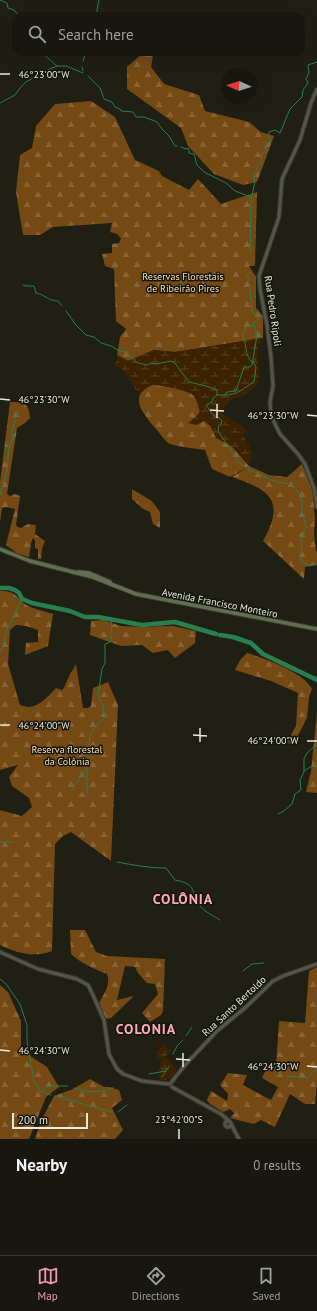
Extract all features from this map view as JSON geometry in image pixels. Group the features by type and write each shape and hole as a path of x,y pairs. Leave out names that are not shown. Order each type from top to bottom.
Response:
{"main road":[{"name":"Avenida Francisco Monteiro","path":"0,549 37,564 94,575 134,594 317,629"}],"street":[{"name":"Rua Pedro Ripoli","path":"317,89 311,103 300,140 282,179 279,217 260,268 259,281 266,314 270,350 273,386 270,402 271,414 280,434 305,464 314,488 317,507"},
{"path":"0,952 38,969 71,977 88,986 104,1020 109,1054 117,1069 126,1075 142,1081 170,1085 221,1114 230,1124 239,1139"},
{"name":"Rua Santo Bertoldo","path":"170,1085 217,1031 246,1007 273,981 317,964"},
{"path":"221,1114 225,1123 226,1121 230,1124"}],"green space":[{"path":"139,56 153,56 151,67 164,84 199,95 205,111 249,122 261,132 274,136 257,182 243,185 214,174 188,146 181,128 127,89 127,67"},
{"name":"Reservas Florestais de Ribeirão Pires","path":"91,101 115,117 135,160 159,171 162,176 189,190 198,179 221,204 257,192 255,266 249,266 256,277 256,308 263,316 263,338 175,352 154,350 128,361 117,355 120,337 126,329 116,321 114,269 105,266 102,254 112,253 112,244 119,243 121,238 117,234 110,232 112,223 53,227 40,235 23,235 16,192 20,155 32,148 36,126 55,104"},
{"path":"263,338 259,344 257,356 259,374 255,386 246,394 232,400 222,410 223,414 247,430 243,435 253,453 249,466 235,448 216,438 209,423 204,421 196,425 188,423 199,414 200,411 195,396 181,390 157,385 150,386 142,392 136,390 122,369 114,366 117,360 117,355 128,361 154,350 175,352"},
{"path":"152,385 180,389 194,396 200,411 197,416 224,439 249,466 230,477 212,469 205,450 168,443 147,418 140,406 140,394 144,389"},
{"path":"10,402 25,404 27,406 30,418 17,428 7,494 10,496 15,494 20,496 16,525 21,528 28,524 36,525 35,534 45,541 41,559 38,559 38,549 35,548 35,540 33,538 29,557 18,554 6,545 15,509 6,507 2,508 0,522 0,482"},
{"path":"302,464 313,491 315,520 314,534 317,552 317,565 305,567 304,579 263,541 270,527 273,516 273,506 270,498 265,492 256,487 232,477 249,466 269,475 287,477"},
{"path":"132,489 152,501 160,512 160,528 153,524 150,512 143,509 132,499"},
{"name":"Reserva florestal da Colônia","path":"0,591 15,594 28,606 53,614 48,646 25,655 26,643 38,642 38,630 26,626 16,625 10,630 8,664 20,705 31,707 44,700 56,688 62,690 76,664 83,708 88,708 91,706 93,688 108,682 118,705 111,861 71,832 63,836 55,844 52,951 39,954 26,954 0,945 0,810 22,816 32,807 29,798 12,786 9,777 18,765 0,770"},
{"path":"103,620 121,626 173,626 196,631 195,643 175,658 168,650 153,653 142,645 121,646 90,635 91,621"},
{"path":"247,653 283,667 301,677 312,689 309,697 307,718 293,745 287,742 296,726 298,693 271,681 235,670 240,660"},
{"path":"317,712 317,793 306,792 311,771"},
{"path":"70,930 85,930 96,952 107,956 165,959 163,1011 161,1015 150,1022 142,1013 158,994 155,984 147,983 135,967 125,966 117,1000 134,996 111,1018 107,1019 104,1016 99,1003 108,986 107,974 88,966 71,954"},
{"path":"317,967 317,1083 315,1104 305,1104 290,1094 275,1127 261,1120 254,1124 230,1118 234,1113 230,1109 223,1112 210,1104 207,1100 211,1091 227,1101 228,1094 220,1085 228,1073 247,1075 243,1085 271,1100 278,1087 262,1078 268,1065 276,1066 279,1021 305,1023 309,971"},
{"path":"0,985 8,992 21,1021 21,1050 47,1067 59,1087 46,1097 29,1139 0,1139"},
{"path":"166,1043 167,1049 173,1049 165,1057 177,1070 168,1079 159,1080 161,1059 158,1058 156,1052"},
{"path":"90,1079 104,1087 119,1090 122,1100 112,1108 123,1130 115,1139 35,1139 41,1121 54,1096 73,1089"}],"waterway":[{"path":"0,0 7,3 8,8 16,12"},
{"path":"97,12 99,0"},
{"path":"46,56 57,66 66,66 83,73"},
{"path":"83,61 85,56"},
{"path":"250,253 251,200 255,181 253,175 258,167 258,164 262,161 261,155 268,150 265,148 265,144 271,141 268,136 269,132 275,130 280,133 290,109 302,97 303,90 308,83 306,79 309,73 308,65 317,62"},
{"path":"0,103 15,95 26,82 57,66"},
{"path":"82,67 83,71"},
{"path":"88,76 100,88 104,99 112,102 115,107 121,111 133,112 136,117 144,117 157,122 175,146 177,146"},
{"path":"181,147 186,149 188,148 189,153 194,154 197,165 204,172 226,183 235,191 251,197"},
{"path":"247,274 252,311 259,318 254,324 257,335 252,365 250,367 244,367 236,391 227,392 225,395 217,395 213,398 212,402 206,405 214,416 222,421 219,425 218,431 240,463 248,469 274,481 289,484 299,493 302,499 302,511 306,527 302,538 301,560 303,563 309,565 317,564"},
{"path":"23,285 34,286 36,293 51,300 58,301 62,306"},
{"path":"66,311 76,325 86,335 94,337 101,343 111,346 121,352 127,351 137,363 148,365 150,363 156,364 171,361 174,362 189,382 217,390 217,395"},
{"path":"252,362 249,359 243,336 246,327 253,325"},
{"path":"226,395 238,392 254,382 256,367 253,361"},
{"path":"0,495 7,471 9,446 13,439 12,431 18,409"},
{"path":"0,588 15,590 19,593 22,599 32,603 70,611 85,617 98,617 142,625 175,622 216,634"},
{"path":"0,652 4,643 7,629 22,599"},
{"path":"72,790 87,768 90,733 105,717 103,706 98,695 102,669 105,663 105,644 110,642 112,635 111,619"},
{"path":"220,635 233,637 251,643 263,654 317,680"},
{"path":"278,814 292,804 295,794 301,790 300,780 304,772 304,759 307,753 317,744"},
{"path":"304,771 317,763"},
{"path":"87,768 87,794"},
{"path":"0,842 12,842"},
{"path":"117,862 147,867 166,868 175,880 190,886 203,909 220,920"},
{"path":"243,971 252,964 264,963"},
{"path":"0,979 6,984 20,1004 27,1025 27,1041 34,1081 41,1092"},
{"path":"186,1036 192,1027"},
{"path":"173,1054 177,1046 183,1040"},
{"path":"162,1077 169,1066"},
{"path":"287,1076 308,1078 317,1070"},
{"path":"149,1074 166,1071"},
{"path":"41,1092 48,1086 68,1086"},
{"path":"74,1088 94,1092 113,1088"},
{"path":"42,1092 51,1095"},
{"path":"55,1096 112,1112"},
{"path":"118,1112 127,1105"}],"district":[{"name":"COLÔNIA","path":"183,899"},
{"name":"COLONIA","path":"146,1029"}]}
